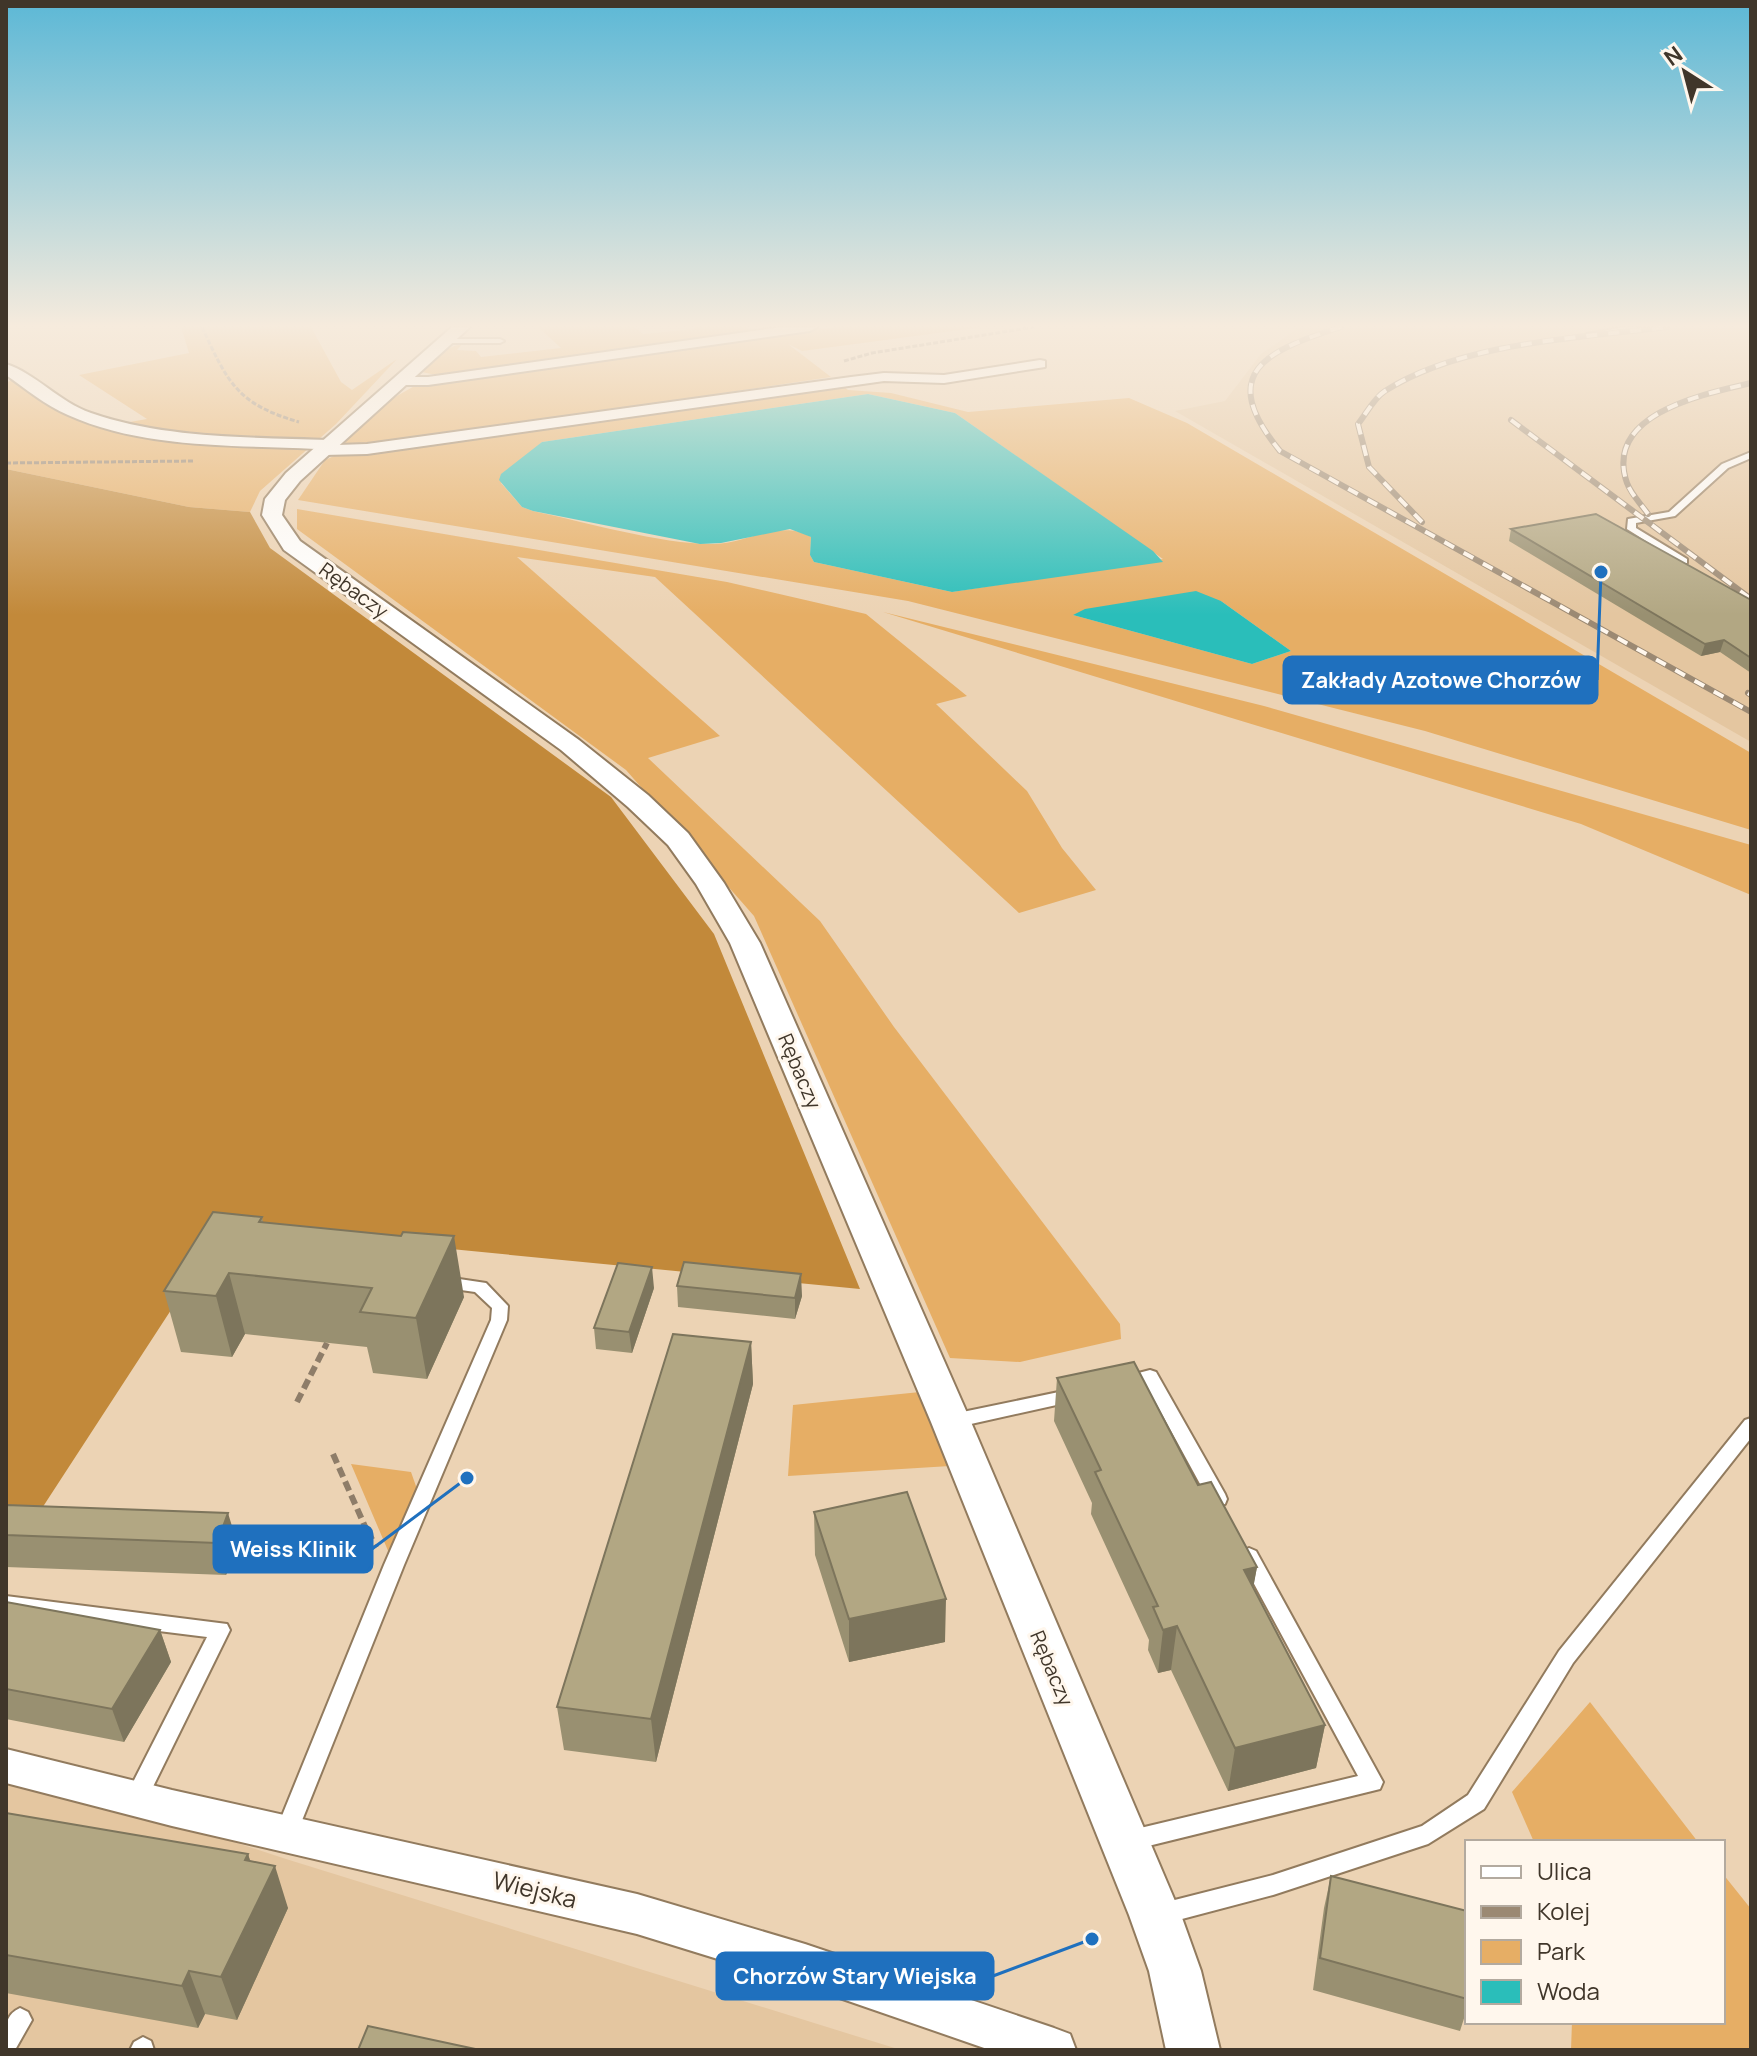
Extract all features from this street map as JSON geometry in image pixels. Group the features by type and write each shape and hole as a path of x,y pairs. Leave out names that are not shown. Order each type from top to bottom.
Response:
{"street":[{"path":"115,423 176,434 331,443 367,449 553,423"},
{"name":"Rębaczy","path":"353,423 275,499 272,515 292,545 570,745 678,839 710,883 745,943 951,1422 1155,1915 1175,1971 1193,2050"},
{"name":"Wiejska","path":"6,1766 637,1914 805,1965 1054,2050"}],"lane":[{"path":"1684,561 1632,529 1631,521 1672,514 1725,466 1751,455"},
{"path":"286,1833 394,1565 499,1320 500,1306 480,1287 420,1280"},
{"path":"951,1422 1150,1376 1226,1516"},
{"path":"1155,1915 1273,1885 1428,1834 1476,1802 1566,1657 1751,1425"},
{"path":"1124,1842 1372,1782 1242,1544"},
{"path":"6,1604 220,1630 135,1798"},
{"path":"6,2043 20,2020"}],"path":[{"path":"285,423 331,443"},
{"path":"6,463 205,460"},
{"path":"297,1402 327,1343"},
{"path":"333,1454 383,1565 394,1565"}],"shaded area":[{"path":"1196,423 1751,423 1751,742"},
{"path":"6,469 189,507 250,512 270,548 611,797 714,934 860,1289 225,1227 20,1542 6,1538"},
{"path":"6,1767 286,1859 901,2050 6,2050"}],"green space":[{"path":"6,423 102,423 107,426 124,423 337,423 260,491 250,512 189,507 6,469"},
{"path":"363,423 524,423 363,447 341,445"},
{"path":"570,423 671,423 542,442 501,483 522,507 533,511 672,541 715,544 775,531 799,532 811,537 810,555 814,562 952,592 1163,559 969,423 1187,423 1751,753 1751,830 1425,731 908,601 298,500 325,460 334,456","holes":["1221,601 1291,651 1252,664 1073,615"]},
{"path":"297,509 727,582 866,614 967,696 936,704 1027,791 1062,848 1096,890 1019,913 655,577 517,557 720,736 648,758 820,921 894,1027 1120,1324 1121,1339 1020,1362 950,1358 754,916 626,770 297,529"},
{"path":"883,612 1264,706 1751,845 1751,895 1581,824"},
{"path":"920,1392 950,1466 788,1476 793,1405"},
{"path":"351,1464 411,1472 417,1489 389,1553"},
{"path":"1590,1702 1696,1840 1533,1840 1512,1792"},
{"path":"1725,1876 1751,1909 1751,2050 1571,2050 1572,2024 1725,2024"}],"water":[{"path":"671,423 969,423 1153,551 1163,562 952,592 814,562 810,555 811,537 790,529 721,543 700,544 522,507 499,480 501,474 542,442"},
{"path":"1196,591 1221,601 1291,651 1252,664 1073,615 1085,609"}],"building":[{"path":"1596,514 1751,600 1751,658 1724,640 1705,644 1511,529"},
{"path":"213,1212 262,1217 259,1222 401,1236 403,1232 454,1236 416,1318 360,1312 372,1288 229,1273 216,1296 164,1291"},
{"path":"684,1262 801,1274 795,1298 677,1286"},
{"path":"618,1263 652,1267 629,1332 594,1328"},
{"path":"673,1334 751,1342 651,1719 557,1707"},
{"path":"1134,1362 1198,1485 1211,1482 1257,1567 1244,1570 1325,1725 1235,1748 1177,1626 1163,1630 1153,1607 1158,1606 1095,1472 1101,1470 1057,1378"},
{"path":"907,1492 946,1599 849,1619 814,1512"},
{"path":"6,1505 228,1513 217,1543 6,1535"},
{"path":"6,1602 160,1630 112,1709 6,1689"},
{"path":"6,1813 248,1854 245,1860 275,1866 221,1977 189,1971 182,1986 6,1955"},
{"path":"1331,1876 1465,1910 1465,1998 1320,1958"},
{"path":"368,2026 480,2050 358,2050"}],"railway":[{"path":"1261,423 1280,451 1751,712"},
{"path":"1359,423 1369,467 1422,522"},
{"path":"1515,423 1751,599"},
{"path":"1645,423 1630,440 1624,459 1627,483 1648,514"}],"place":[{"name":"Zakłady Azotowe Chorzów","path":"1601,572"},
{"name":"Weiss Klinik","path":"467,1478"},
{"name":"Chorzów Stary Wiejska","path":"1092,1939"}]}
